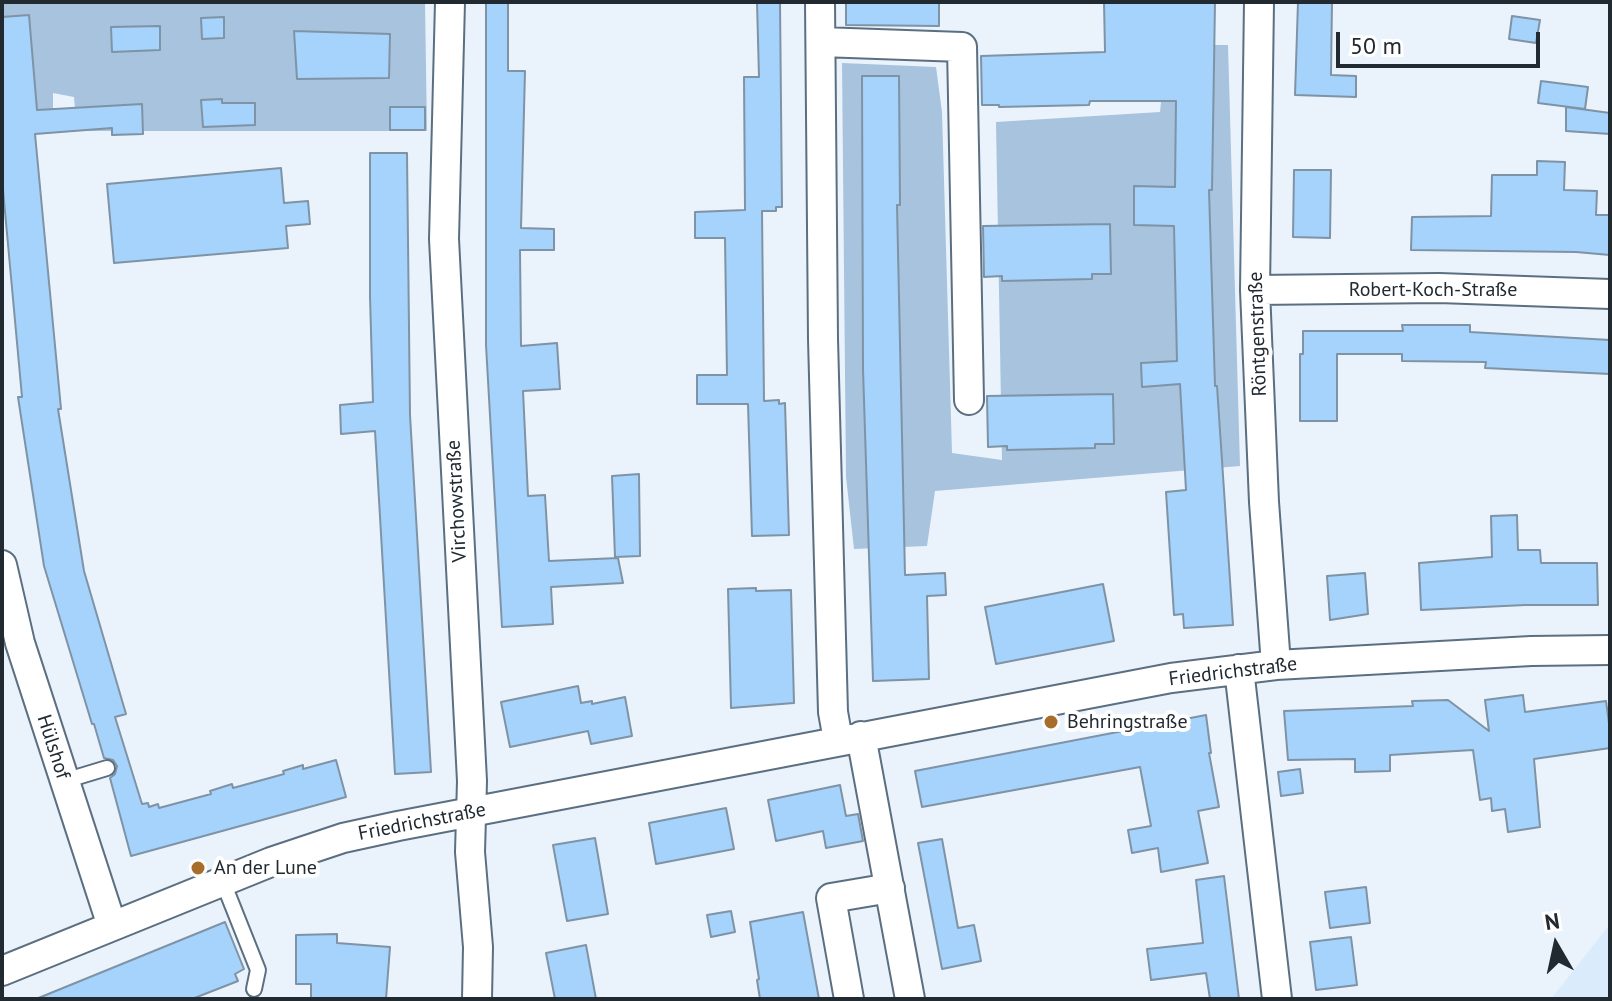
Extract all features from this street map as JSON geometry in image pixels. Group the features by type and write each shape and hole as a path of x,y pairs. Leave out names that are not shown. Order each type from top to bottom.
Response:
{"street":[{"name":"Virchowstraße","path":"450,2 444,239 472,781 470,852 478,947 477,999"},
{"path":"820,2 823,339 833,712 850,738 890,888 910,999"},
{"name":"Röntgenstraße","path":"1259,2 1255,290 1264,502 1276,665"},
{"path":"821,42 962,47 969,400"},
{"name":"Robert-Koch-Straße","path":"1255,290 1439,288 1610,294"},
{"name":"Hülshof","path":"4,582 20,643 112,926"},
{"name":"Friedrichstraße","path":"2,971 223,882 343,838 471,812 1079,694 1239,669 1517,651 1610,650"},
{"path":"1239,669 1277,999"},
{"path":"849,999 831,898 890,888"}],"lane":[{"path":"64,781 107,768"},
{"path":"223,882 258,970 254,989"}],"shaded area":[{"path":"2,2 425,2 427,131 77,131 74,97 53,93 53,133 2,133"},
{"path":"1167,45 1228,45 1240,466 935,491 927,546 854,549 846,477 842,63 936,67 942,112 952,453 1002,460 996,122 1160,112"},
{"path":"1610,924 1610,999 1551,999"}],"building":[{"path":"486,2 508,2 508,71 525,71 521,228 554,229 554,250 520,250 521,346 557,343 560,389 523,391 528,496 545,495 549,561 618,558 623,583 551,587 553,624 502,627 486,345"},
{"path":"757,2 780,2 782,207 776,207 776,211 762,211 764,401 779,400 779,404 785,403 789,535 752,536 748,404 697,404 697,375 727,375 725,238 695,238 695,212 745,210 744,77 759,77"},
{"path":"846,2 939,2 939,26 846,25"},
{"path":"1104,2 1215,2 1212,190 1209,190 1215,386 1233,625 1184,628 1183,614 1174,615 1166,492 1186,490 1180,384 1142,387 1141,363 1177,361 1174,226 1134,225 1134,186 1175,187 1176,101 982,105 981,56 1105,52"},
{"path":"1298,2 1332,2 1331,75 1356,76 1356,97 1295,95"},
{"path":"29,15 37,110 142,104 143,134 112,135 112,128 35,134 61,409 58,409 84,571 126,714 115,717 142,804 148,803 149,807 158,804 159,808 211,794 210,791 232,784 233,788 284,774 283,771 303,765 303,769 336,760 346,797 131,856 110,778 117,766 113,760 104,758 44,566 18,397 22,397 2,179 2,17"},
{"path":"1512,16 1540,20 1536,43 1509,39"},
{"path":"224,17 224,38 202,39 201,18"},
{"path":"160,26 160,50 112,52 111,27"},
{"path":"294,31 390,34 389,78 297,79"},
{"path":"862,76 899,76 900,205 897,205 905,575 945,573 946,595 927,596 929,679 873,681 863,369"},
{"path":"1541,81 1588,87 1585,109 1538,103"},
{"path":"222,99 222,103 255,103 255,125 203,127 201,100"},
{"path":"390,107 425,107 425,130 390,130"},
{"path":"1566,107 1610,113 1610,134 1566,131"},
{"path":"370,153 407,153 410,415 431,772 395,774 375,431 341,434 340,405 373,402"},
{"path":"1537,161 1565,162 1564,190 1597,191 1596,215 1610,215 1610,255 1411,250 1412,217 1491,216 1492,175 1537,175"},
{"path":"281,168 284,203 308,201 310,224 286,226 288,248 114,263 107,184"},
{"path":"1294,170 1331,170 1330,238 1293,237"},
{"path":"1110,224 1111,274 1092,274 1092,279 1002,281 1002,276 984,277 983,226"},
{"path":"1402,325 1470,325 1470,332 1610,340 1610,374 1485,368 1486,362 1402,361 1402,354 1337,354 1337,421 1300,421 1303,331 1403,331"},
{"path":"1113,394 1114,444 1095,444 1095,448 1007,450 1007,446 988,447 987,396"},
{"path":"639,474 640,556 615,557 612,476"},
{"path":"1517,515 1518,550 1540,550 1541,563 1597,563 1598,605 1421,610 1419,563 1492,557 1491,516"},
{"path":"1365,573 1368,614 1330,620 1327,576"},
{"path":"1103,584 1114,641 996,664 985,607"},
{"path":"756,588 756,591 791,590 794,703 731,708 728,589"},
{"path":"578,686 581,703 592,701 592,704 625,697 632,736 591,744 588,731 510,747 501,702"},
{"path":"1523,695 1525,712 1606,701 1610,730 1610,748 1534,759 1540,827 1508,832 1505,809 1492,811 1491,798 1480,800 1473,750 1390,755 1390,771 1355,772 1355,759 1288,760 1284,711 1413,706 1412,701 1448,700 1489,731 1485,700"},
{"path":"1206,715 1219,807 1198,811 1208,863 1161,872 1158,848 1132,853 1128,830 1151,826 1140,767 922,807 915,771"},
{"path":"1300,769 1303,793 1281,796 1278,772"},
{"path":"840,785 846,816 858,814 863,841 826,848 823,831 776,841 768,800"},
{"path":"726,808 734,849 656,864 649,823"},
{"path":"595,838 608,914 567,921 553,845"},
{"path":"942,839 958,928 974,925 981,961 942,969 918,843"},
{"path":"1224,876 1239,999 1210,999 1206,973 1151,980 1147,949 1203,943 1196,880"},
{"path":"1366,887 1370,923 1330,928 1325,892"},
{"path":"731,911 735,932 711,937 707,915"},
{"path":"803,912 819,999 760,999 750,922"},
{"path":"225,922 244,969 235,974 238,981 192,999 36,999"},
{"path":"337,934 337,943 390,947 386,999 311,999 311,984 296,984 296,935"},
{"path":"1351,937 1357,985 1316,990 1310,942"},
{"path":"586,945 596,999 555,999 546,953"}],"place":[{"name":"Behringstraße","path":"1051,722"},
{"name":"An der Lune","path":"198,868"}]}
